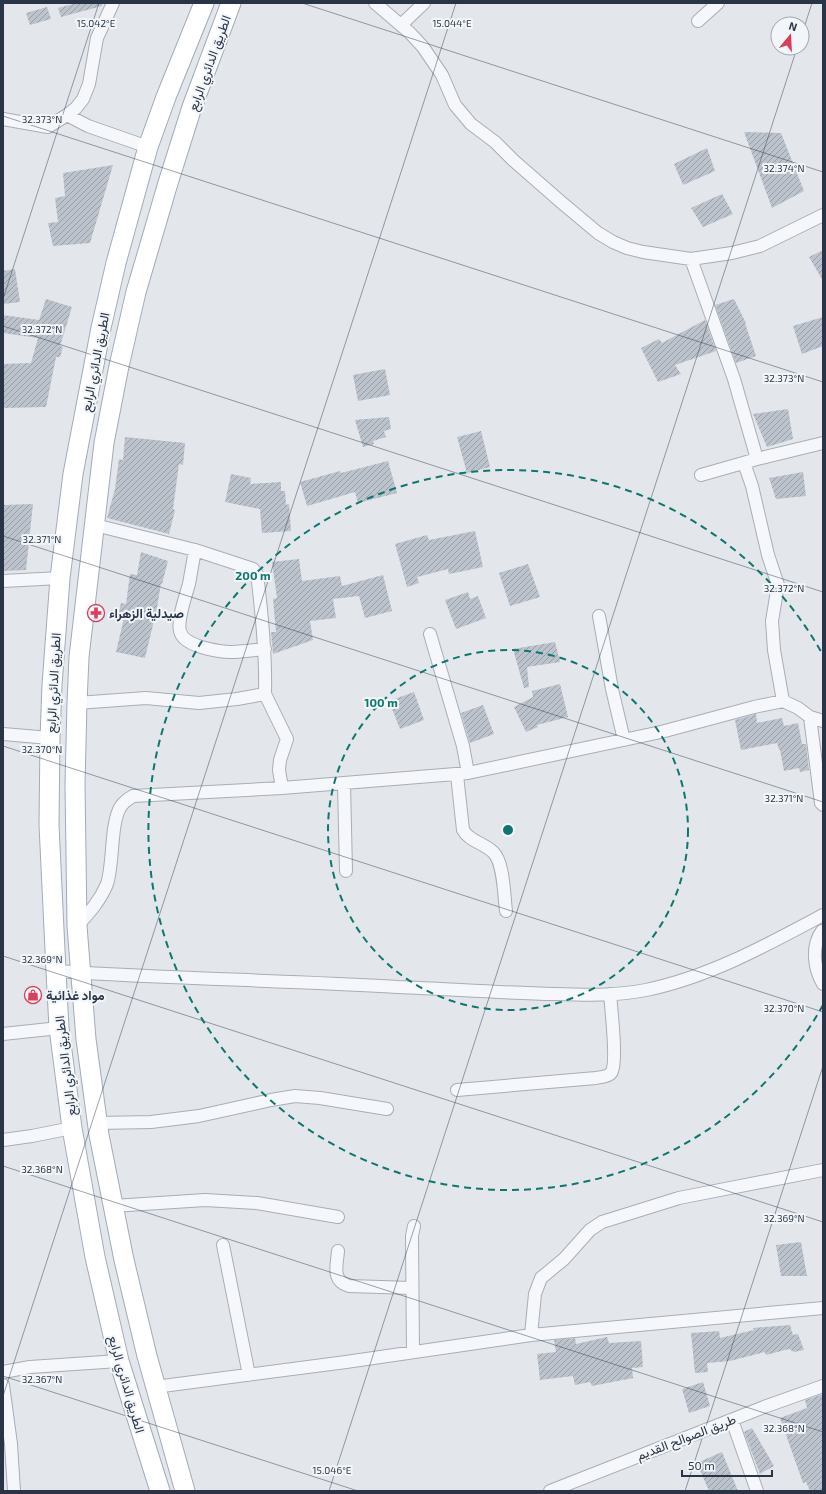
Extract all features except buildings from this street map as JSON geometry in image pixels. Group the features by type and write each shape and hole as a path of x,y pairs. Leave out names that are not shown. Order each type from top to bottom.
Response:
{"main road":[{"name":"الطريق الدائري الرابع","path":"160,1491 119,1361 95,1257 72,1128 59,1028 49,825 50,738 52,685 60,578 73,474 100,328 148,147 166,97 204,3"},
{"name":"الطريق الدائري الرابع","path":"185,1491 155,1387 126,1268 97,1123 86,1039 77,926 75,784 77,703 79,657 104,443 119,366 136,292 192,107 231,3"},
{"path":"166,97 192,107"}],"street":[{"path":"3,119 48,127 76,108 83,99 87,89 97,38 113,3"},
{"path":"375,3 401,25 422,48 442,75 448,92 463,116 495,142 556,198 598,232 613,242 627,248 643,252 691,259 732,253 760,246 823,215"},
{"path":"401,25 424,3"},
{"path":"698,21 718,3"},
{"path":"67,115 95,128 148,147"},
{"path":"691,259 734,379 757,459"},
{"path":"701,475 757,459 823,443"},
{"path":"744,463 752,486 768,555 778,585 772,621 774,650 783,702"},
{"path":"94,525 195,550 253,569 257,574 263,615 265,694 287,738 280,760 279,770 282,788"},
{"path":"195,550 181,614 180,631 183,637 190,642 218,651 239,652 265,649"},
{"path":"3,581 60,578"},
{"path":"599,616 612,689 624,740"},
{"path":"430,634 463,746 463,830 468,836 491,850 499,861 506,911"},
{"path":"77,703 146,698 199,703 265,694"},
{"path":"77,926 101,897 107,883 111,864 116,821 121,805 133,796 282,788 462,774 661,732 754,707 783,702 798,708 810,717 823,721"},
{"path":"810,717 821,802 823,805"},
{"path":"3,734 50,738"},
{"path":"344,783 346,871"},
{"path":"56,971 322,982 529,994 610,994 645,990 679,982 761,948 819,917 823,931 817,942 815,958 818,975 823,984"},
{"path":"457,1090 596,1078 610,1075 613,1071 615,1059 610,994"},
{"path":"3,1034 59,1028"},
{"path":"97,1123 150,1122 199,1116 283,1097 307,1097 387,1108"},
{"path":"3,1140 72,1128"},
{"path":"531,1335 535,1294 541,1278 564,1259 590,1230 602,1222 679,1198 823,1170"},
{"path":"113,1206 205,1200 257,1203 338,1217"},
{"path":"413,1352 412,1236 414,1226"},
{"path":"223,1245 249,1375"},
{"path":"338,1251 337,1277 339,1282 349,1286 412,1288"},
{"path":"155,1387 531,1335 823,1308"},
{"path":"3,1372 30,1368 119,1361"},
{"path":"3,1385 11,1444 14,1491"},
{"name":"طريق الصوالح القديم","path":"550,1491 764,1407 823,1386"},
{"path":"732,1420 757,1491"}],"place":[{"name":"صيدلية الزهراء","path":"96,613"},
{"name":"مواد غذائية","path":"33,995"}]}
